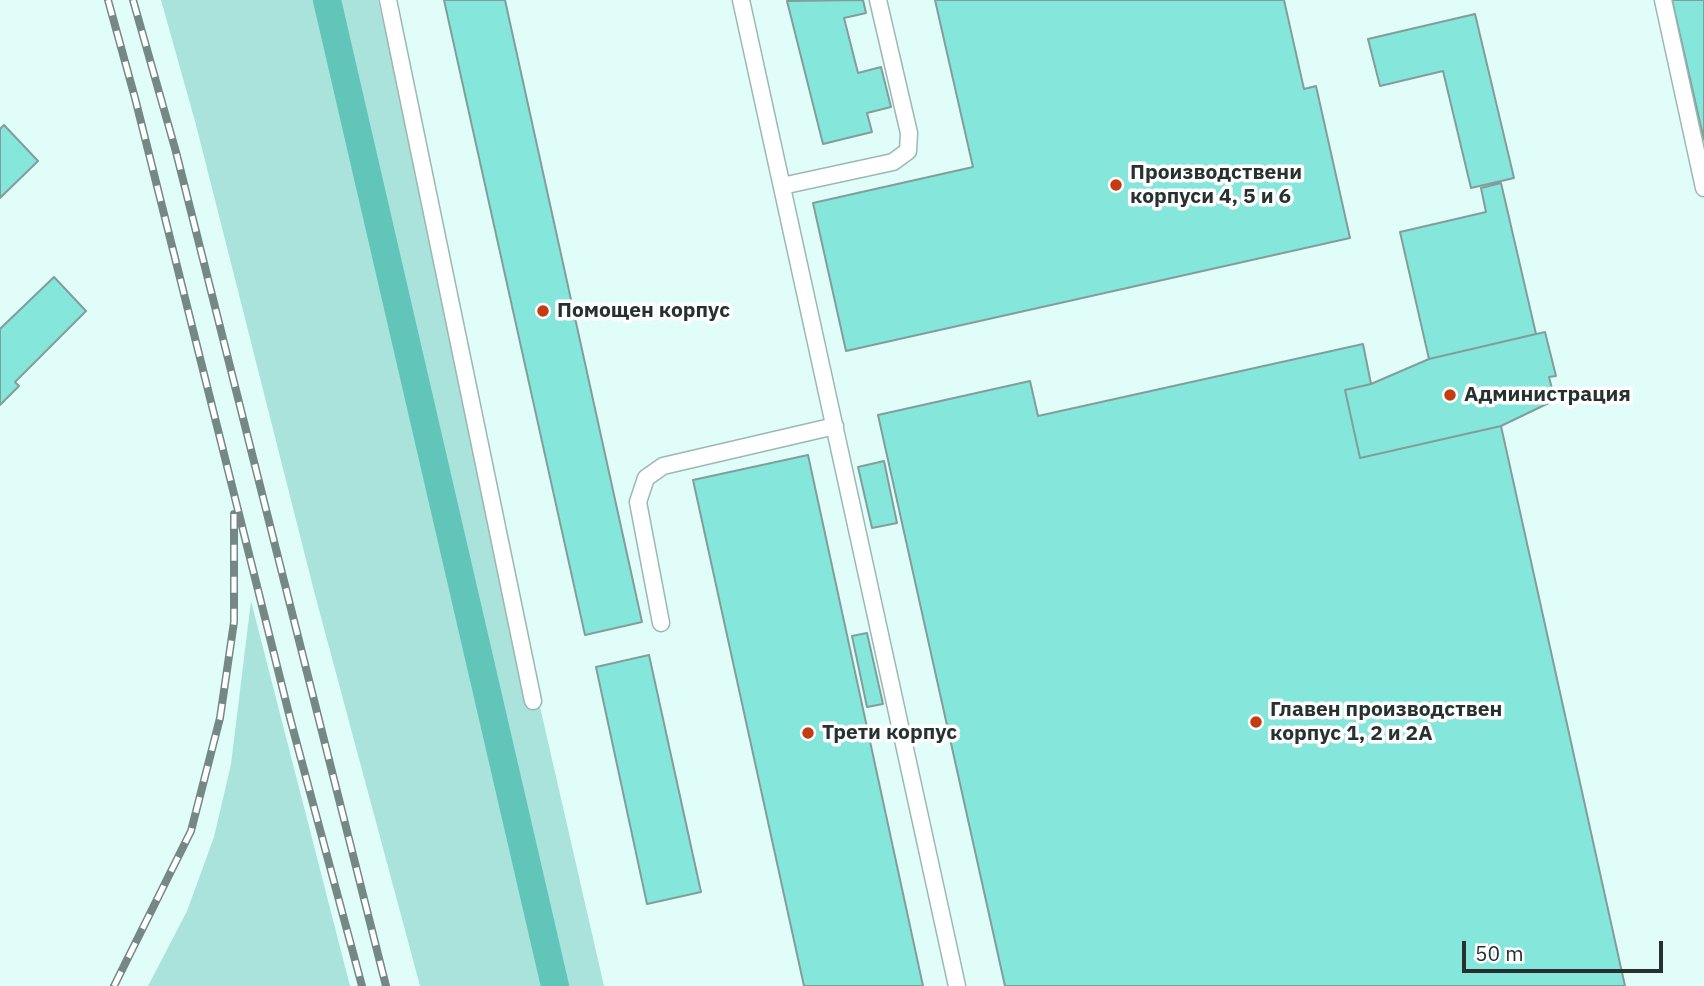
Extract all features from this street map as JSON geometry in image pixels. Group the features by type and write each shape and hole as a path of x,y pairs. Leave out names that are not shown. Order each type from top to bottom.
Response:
{"lane":[{"path":"388,0 533,701"},
{"path":"741,0 957,986"},
{"path":"782,186 893,162 908,151 909,133 877,0"},
{"path":"1662,0 1704,188"},
{"path":"661,623 638,502 646,478 663,466 835,426"}],"green space":[{"path":"161,0 378,0 604,986 420,986 315,595 196,125"},
{"path":"251,601 350,986 148,986 187,911 214,837 231,764"}],"building":[{"name":"Помощен корпус","path":"444,0 505,0 642,622 585,635"},
{"path":"863,0 866,13 844,18 858,73 881,67 891,107 867,113 872,132 823,144 787,1"},
{"name":"Производствени корпуси 4, 5 и 6","path":"935,0 1284,0 1304,89 1316,86 1350,238 846,351 813,203 973,167"},
{"path":"1672,0 1704,0 1704,140"},
{"path":"1475,14 1514,178 1471,188 1443,71 1380,86 1368,39"},
{"path":"4,125 38,161 0,198 0,129"},
{"path":"1501,183 1536,334 1429,359 1400,232 1486,212 1481,188"},
{"path":"54,277 86,311 15,382 19,386 0,405 0,329"},
{"name":"Администрация","path":"1545,332 1556,376 1549,377 1555,400 1501,426 1360,458 1345,390 1371,384 1429,359"},
{"name":"Главен производствен корпус 1, 2 и 2А","path":"1363,344 1371,384 1345,390 1360,458 1501,426 1625,986 1005,986 878,415 1030,381 1038,416"},
{"name":"Трети корпус","path":"808,455 923,986 804,986 693,480"},
{"path":"884,461 897,523 872,528 858,467"},
{"path":"867,633 883,704 867,707 852,636"},
{"path":"649,655 701,892 647,904 596,667"}],"waterway":[{"path":"327,0 555,986"}],"railway":[{"path":"108,0 290,718 362,986"},
{"path":"133,0 176,152 386,986"},
{"path":"114,986 191,831 220,718 234,622 234,514"}],"place":[{"name":"Производствени корпуси 4, 5 и 6","path":"1116,185"},
{"name":"Помощен корпус","path":"543,311"},
{"name":"Администрация","path":"1450,395"},
{"name":"Главен производствен корпус 1, 2 и 2А","path":"1256,722"},
{"name":"Трети корпус","path":"808,733"}]}
